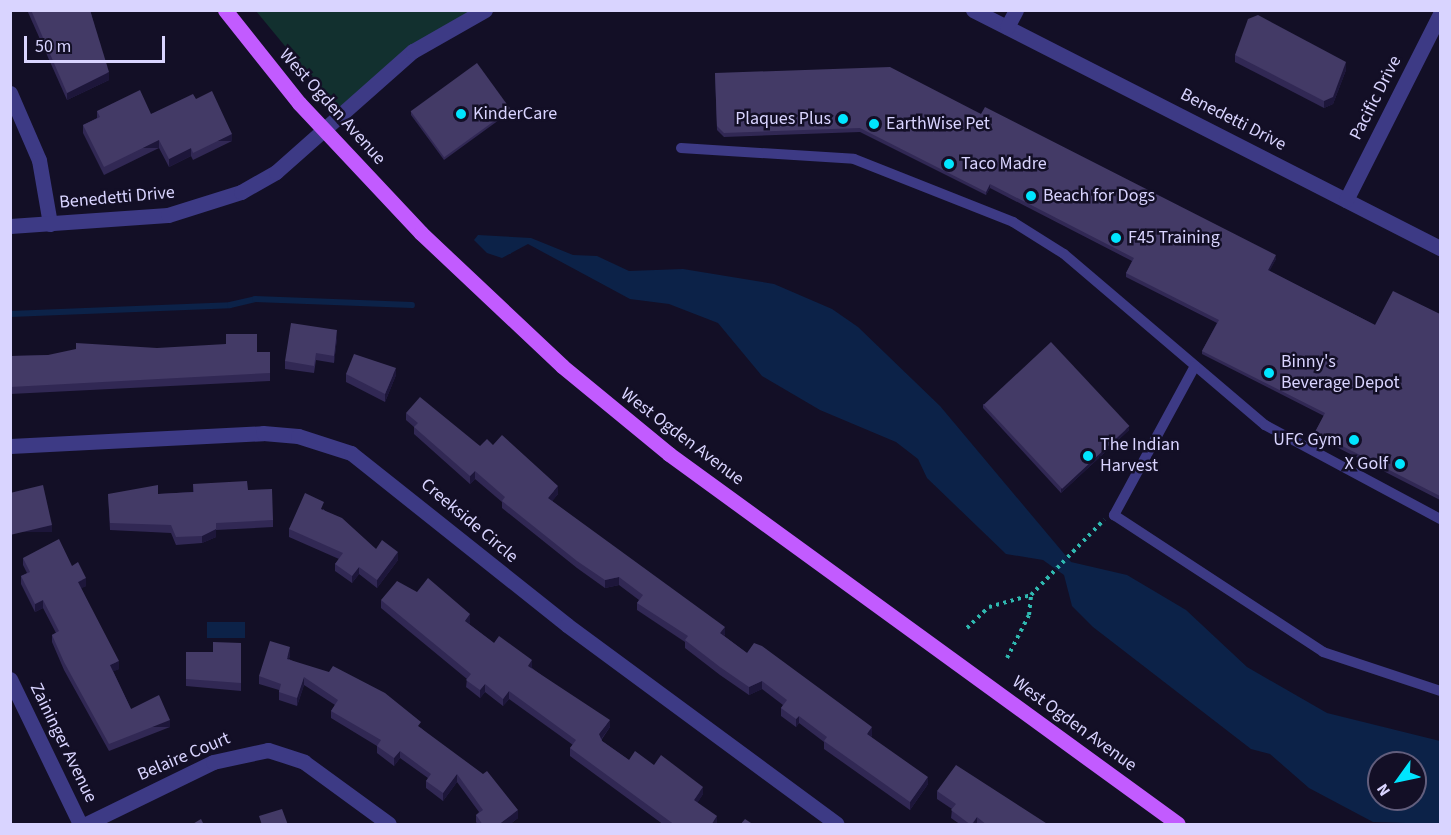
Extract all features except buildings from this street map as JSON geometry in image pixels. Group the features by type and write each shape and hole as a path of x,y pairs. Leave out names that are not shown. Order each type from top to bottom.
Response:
{"main road":[{"name":"West Ogden Avenue","path":"225,10 324,129 510,320 615,410 1178,825"}],"street":[{"name":"Benedetti Drive","path":"10,226 195,209 266,179 413,51 485,10"},
{"name":"Benedetti Drive","path":"973,10 1440,248"},
{"path":"1007,27 1016,10"},
{"name":"Pacific Drive","path":"1346,200 1440,14"},
{"path":"10,93 39,160 50,224"},
{"name":"Creekside Circle","path":"10,447 263,433 298,436 351,453 567,625 837,825"},
{"name":"Zaininger Avenue","path":"10,679 80,825"},
{"name":"Belaire Court","path":"86,825 221,759 268,750 304,762 389,825"}],"lane":[{"path":"681,148 854,159 1013,222 1064,254 1277,434 1440,519"},
{"path":"1195,366 1114,515 1323,652 1440,691"}],"path":[{"path":"967,628 989,607 1031,595 1103,520"},
{"path":"1007,658 1029,615 1031,595"}],"green space":[{"path":"468,10 470,16 341,114 256,11"}],"water":[{"path":"478,235 531,238 573,255 597,256 629,271 683,269 774,284 832,309 858,327 940,406 1071,562 1127,575 1186,610 1247,667 1327,713 1440,741 1440,824 1373,822 1309,788 1270,754 1251,749 1093,627 1072,606 1064,575 1043,560 1006,554 927,478 918,459 896,442 820,410 762,376 718,323 669,304 630,299 528,244 502,258 487,253 474,240"},
{"path":"207,622 245,622 245,638 207,638"}],"waterway":[{"path":"10,314 230,305 255,299 412,305"}],"place":[{"name":"KinderCare","path":"461,114"},
{"name":"Plaques Plus","path":"843,119"},
{"name":"EarthWise Pet","path":"874,124"},
{"name":"Taco Madre","path":"949,164"},
{"name":"Beach for Dogs","path":"1031,196"},
{"name":"F45 Training","path":"1116,238"},
{"name":"Binny's Beverage Depot","path":"1269,373"},
{"name":"UFC Gym","path":"1354,440"},
{"name":"The Indian Harvest","path":"1088,456"},
{"name":"X Golf","path":"1400,464"}]}
